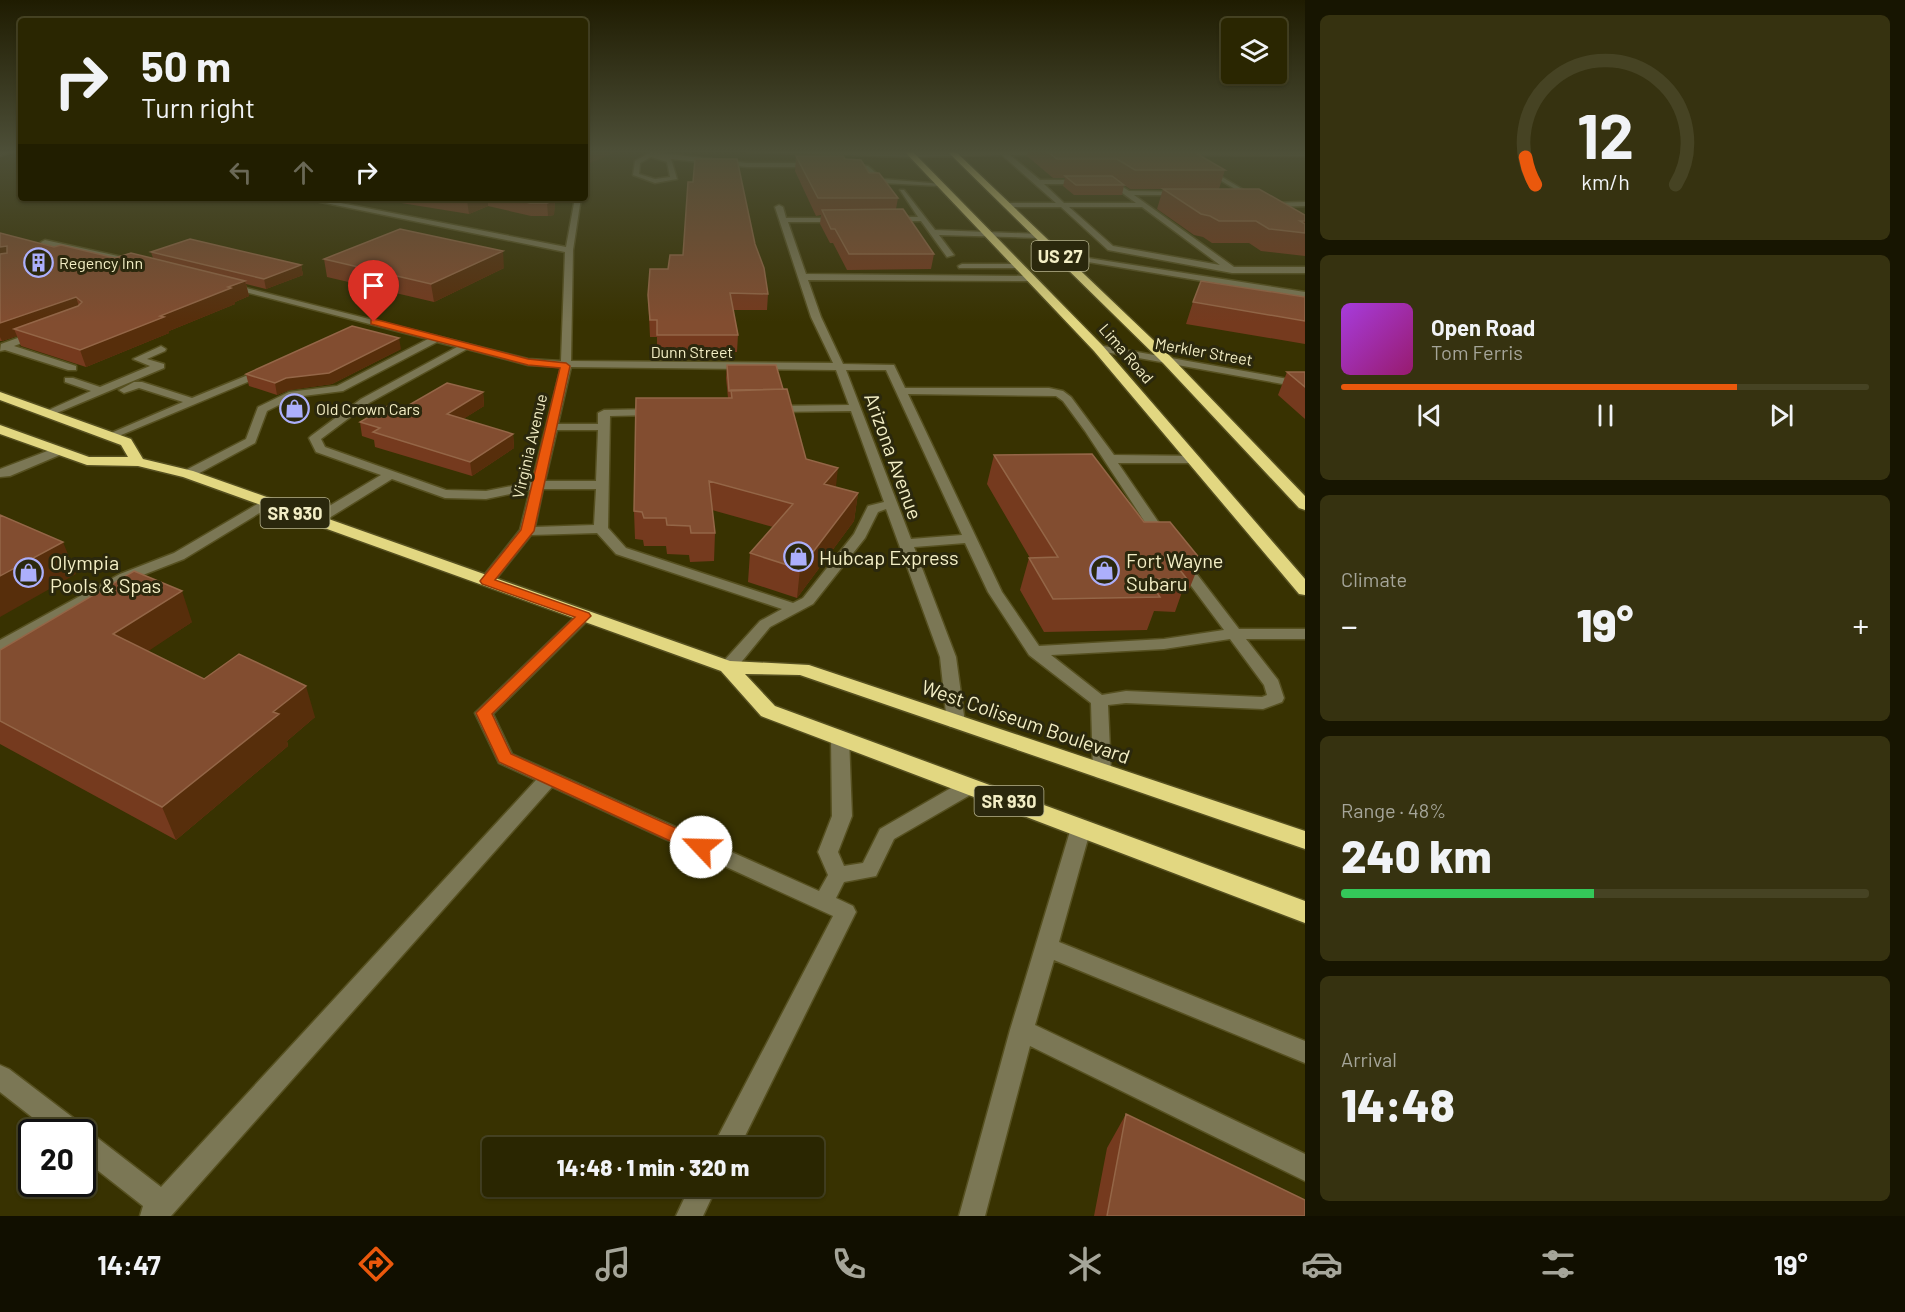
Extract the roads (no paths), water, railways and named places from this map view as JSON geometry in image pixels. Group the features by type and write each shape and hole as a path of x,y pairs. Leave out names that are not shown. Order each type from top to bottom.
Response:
{"highway":[{"name":"Lima Road","path":"962,209 1098,348 1305,590"},
{"name":"Lima Road","path":"1011,209 1167,360 1305,505"},
{"path":"0,396 126,442 138,462"},
{"name":"West Coliseum Boulevard","path":"0,429 87,461 138,462 188,474 728,667 802,669 1305,840"},
{"name":"West Coliseum Boulevard","path":"728,667 768,711 1305,912"}],"street":[{"path":"359,209 569,250"},
{"name":"Virginia Avenue","path":"487,581 527,531 552,427 566,366 569,250 576,209"},
{"name":"Arizona Avenue","path":"780,209 816,317 840,367 948,657 956,723"},
{"path":"915,209 950,255"},
{"path":"1065,209 1105,245 1112,248 1232,270 1305,270"},
{"path":"1149,209 1232,270"},
{"path":"783,220 853,219"},
{"path":"876,219 923,219"},
{"path":"932,232 988,236 1040,236"},
{"path":"45,242 144,264"},
{"path":"1063,259 1088,260 1305,295"},
{"path":"962,266 1018,266"},
{"path":"802,277 1029,278"},
{"name":"Dunn Street","path":"220,282 528,362 566,366 890,367 903,391"},
{"path":"354,331 374,322"},
{"path":"2,347 48,330"},
{"path":"188,474 251,441 262,409 292,394 339,389 437,338"},
{"path":"466,346 365,400 315,438 320,449 445,494 486,495 538,485 602,485"},
{"path":"2,347 72,368"},
{"name":"Merkler Street","path":"1098,348 1305,385"},
{"path":"54,416 100,391 160,366 138,359 161,349"},
{"path":"110,436 275,367"},
{"path":"69,380 100,391"},
{"path":"54,416 138,384 192,401"},
{"path":"903,391 1049,391 1059,393 1090,429 1109,459 1168,546 1232,634 1272,684 1276,698 1263,703 1126,697 1099,701 1035,651 995,592 903,391"},
{"path":"759,410 855,408"},
{"path":"664,412 604,413 601,529 621,551 794,608"},
{"path":"552,427 604,427"},
{"path":"0,473 6,473 58,451"},
{"path":"1109,459 1192,459"},
{"path":"315,520 390,475"},
{"path":"0,647 125,577 179,556 266,503"},
{"path":"728,667 765,624 808,601 860,535 873,509 891,504"},
{"path":"527,531 601,529"},
{"path":"906,543 969,539"},
{"path":"584,616 484,713 505,758 846,912 731,1137"},
{"path":"1035,651 1164,644 1232,634 1305,634"},
{"path":"1099,701 1101,772"},
{"path":"838,875 828,852 842,816 840,738"},
{"path":"96,1155 158,1210 549,778"},
{"path":"838,875 869,870 887,834 970,786"},
{"path":"972,1216 1022,1030 1081,828"},
{"path":"823,902 838,875"},
{"path":"1047,947 1305,1052"},
{"path":"1022,1030 1305,1168"},
{"path":"0,1077 54,1119"},
{"path":"689,1216 699,1197"}],"place":[{"name":"Regency Inn","path":"38,262"},
{"name":"Old Crown Cars","path":"295,408"},
{"name":"Hubcap Express","path":"798,557"},
{"name":"Fort Wayne Subaru","path":"1105,571"},
{"name":"Olympia Pools & Spas","path":"29,573"}]}
